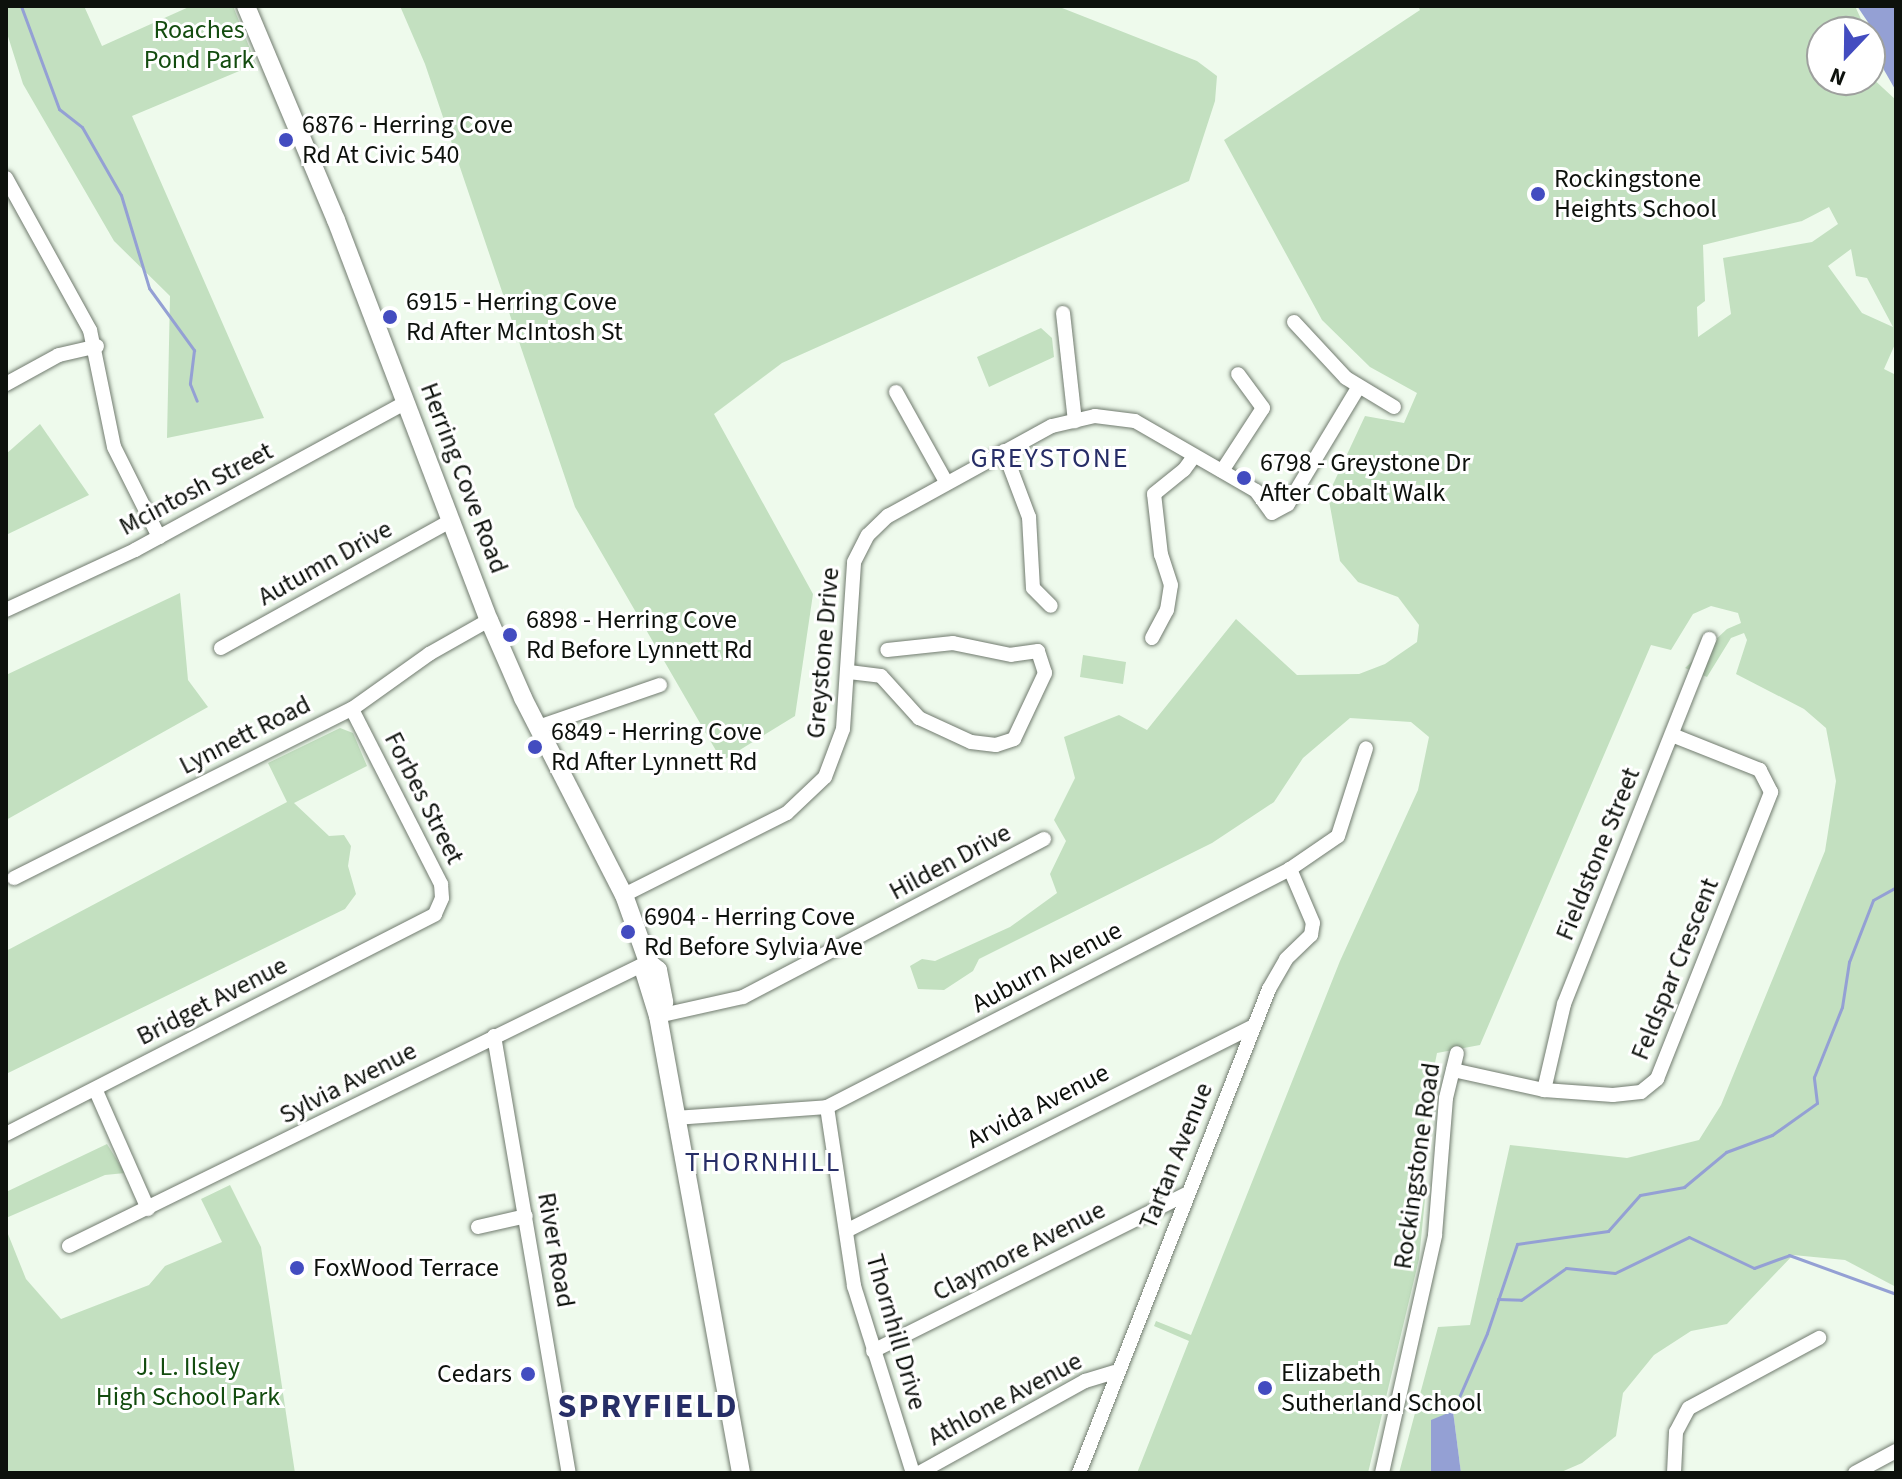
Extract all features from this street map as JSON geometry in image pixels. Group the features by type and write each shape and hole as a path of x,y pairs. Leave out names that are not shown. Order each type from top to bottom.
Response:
{"main road":[{"name":"Herring Cove Road","path":"246,6 406,402 489,620 538,727 624,895 648,962 658,970 664,1002 658,1016 741,1473"}],"street":[{"path":"6,178 97,346 114,447 159,537"},
{"path":"1063,313 1075,421"},
{"path":"1294,322 1358,388 1394,407"},
{"path":"6,384 59,355 97,346"},
{"path":"1222,471 1263,408 1238,374"},
{"name":"Greystone Drive","path":"624,895 787,813 813,792 840,745 849,672 852,579 861,545 888,516 1052,426 1095,416 1135,421 1256,491 1272,513 1281,511 1358,388"},
{"path":"896,392 946,482"},
{"name":"Mcintosh Street","path":"6,610 159,537 406,402"},
{"path":"1004,451 1029,517 1033,588 1051,606"},
{"path":"1152,638 1167,610 1171,585 1161,555 1154,494 1184,470 1194,456"},
{"name":"Autumn Drive","path":"221,648 452,520"},
{"name":"Lynnett Road","path":"14,878 352,709 429,654 489,620"},
{"name":"Fieldstone Street","path":"1544,1090 1564,1004 1709,639"},
{"path":"849,672 881,676 914,714 988,745 1014,739 1045,673 1038,651 1011,655 953,643 887,650"},
{"path":"538,727 660,685"},
{"name":"Forbes Street","path":"352,709 441,884 438,910"},
{"name":"Feldspar Crescent","path":"1453,1070 1544,1090 1628,1095 1654,1083 1770,799 1770,783 1760,770 1672,735"},
{"name":"Auburn Avenue","path":"675,1118 827,1107 1290,869 1338,836 1366,748"},
{"name":"Hilden Drive","path":"658,1016 743,997 1044,839"},
{"name":"Tartan Avenue","path":"1079,1473 1115,1372 1254,1026 1280,969 1308,940 1313,928 1290,869"},
{"name":"Bridget Avenue","path":"6,1134 96,1091 144,1061 427,921 438,910"},
{"name":"Sylvia Avenue","path":"69,1246 648,962"},
{"name":"Arvida Avenue","path":"846,1231 1254,1026"},
{"name":"River Road","path":"494,1036 569,1473"},
{"name":"Rockingstone Road","path":"1382,1473 1435,1235 1457,1053"},
{"path":"96,1091 148,1209"},
{"name":"Thornhill Drive","path":"827,1107 854,1286 873,1351 916,1473"},
{"name":"Claymore Avenue","path":"873,1351 1187,1194"},
{"path":"478,1227 526,1216"},
{"path":"1674,1473 1676,1432 1689,1408 1819,1338"},
{"name":"Athlone Avenue","path":"916,1473 1085,1381 1115,1372"},
{"path":"1855,1473 1896,1451"}],"green space":[{"name":"Roaches Pond Park","path":"6,6 84,6 102,46 191,6 233,6 256,64 132,116 264,418 167,438 170,296 114,241 23,84 6,30"},
{"path":"400,6 1057,6 1197,61 1217,76 1215,101 1189,181 782,363 714,414 813,594 795,716 722,761 575,507 425,64"},
{"path":"1418,6 1855,6 1860,16 1806,16 1806,96 1886,96 1886,91 1896,100 1896,342 1884,369 1896,375 1896,1287 1845,1260 1793,1255 1727,1324 1691,1331 1654,1355 1623,1393 1616,1436 1582,1463 1559,1473 1461,1473 1453,1411 1431,1473 1399,1473 1438,1327 1470,1325 1510,1145 1627,1158 1699,1140 1721,1105 1825,851 1836,781 1826,728 1804,709 1736,674 1747,640 1744,633 1731,638 1707,677 1685,668 1727,629 1741,623 1738,613 1711,606 1693,614 1671,650 1651,645 1480,1045 1437,1053 1424,1118 1421,1198 1425,1199 1419,1259 1368,1473 1137,1473 1189,1341 1154,1326 1156,1321 1191,1335 1340,961 1418,790 1429,737 1411,722 1350,718 1303,758 1274,802 1212,843 979,959 973,971 944,990 918,989 910,966 922,959 935,961 1010,927 1057,893 1050,874 1066,841 1054,820 1075,778 1064,737 1119,715 1147,730 1236,619 1297,675 1359,674 1385,664 1417,642 1419,625 1398,597 1358,582 1340,561 1328,495 1365,416 1404,423 1417,393 1370,367 1322,320 1224,140 1420,10","holes":["1829,207 1838,224 1812,242 1723,258 1731,314 1698,337 1697,307 1705,301 1703,245 1802,221","1851,249 1856,276 1867,278 1893,327 1862,313 1828,266"]},
{"path":"1041,328 1052,338 1054,357 989,387 977,357"},
{"path":"40,424 89,495 6,535 6,454"},
{"path":"180,593 188,680 208,707 6,820 6,675"},
{"path":"1083,655 1126,662 1123,684 1080,677"},
{"path":"340,728 353,733 367,766 294,803 329,836 344,835 351,846 348,866 356,894 345,909 6,1074 6,951 287,802 268,763"},
{"path":"107,1144 125,1173 105,1175 6,1218 6,1192"},
{"name":"J. L. Ilsley High School Park","path":"230,1185 261,1247 295,1473 6,1473 6,1229 26,1279 61,1319 149,1285 165,1266 222,1242 201,1199"}],"water":[{"path":"1857,6 1896,6 1896,91 1886,74 1886,16 1864,16"},
{"path":"1453,1411 1461,1473 1431,1473 1431,1420"}],"waterway":[{"path":"21,6 59,109 82,127 121,195 149,288 194,350 190,384 197,401"},
{"path":"1453,1411 1487,1333 1517,1244 1608,1231 1640,1195 1684,1187 1726,1152 1772,1135 1817,1103 1814,1077 1842,1007 1849,962 1873,900 1896,887"},
{"path":"1498,1299 1521,1300 1566,1268 1615,1273 1689,1237 1754,1268 1789,1255 1896,1294"}],"place":[{"name":"6876 - Herring Cove Rd At Civic 540","path":"286,140"},
{"name":"Rockingstone Heights School","path":"1538,194"},
{"name":"6915 - Herring Cove Rd After McIntosh St","path":"390,317"},
{"name":"6798 - Greystone Dr After Cobalt Walk","path":"1244,478"},
{"name":"6898 - Herring Cove Rd Before Lynnett Rd","path":"510,635"},
{"name":"6849 - Herring Cove Rd After Lynnett Rd","path":"535,747"},
{"name":"6904 - Herring Cove Rd Before Sylvia Ave","path":"628,932"},
{"name":"FoxWood Terrace","path":"297,1268"},
{"name":"Cedars","path":"528,1374"},
{"name":"Elizabeth Sutherland School","path":"1265,1388"}],"district":[{"name":"GREYSTONE","path":"1050,458"},
{"name":"THORNHILL","path":"763,1162"},
{"name":"SPRYFIELD","path":"648,1407"}]}
